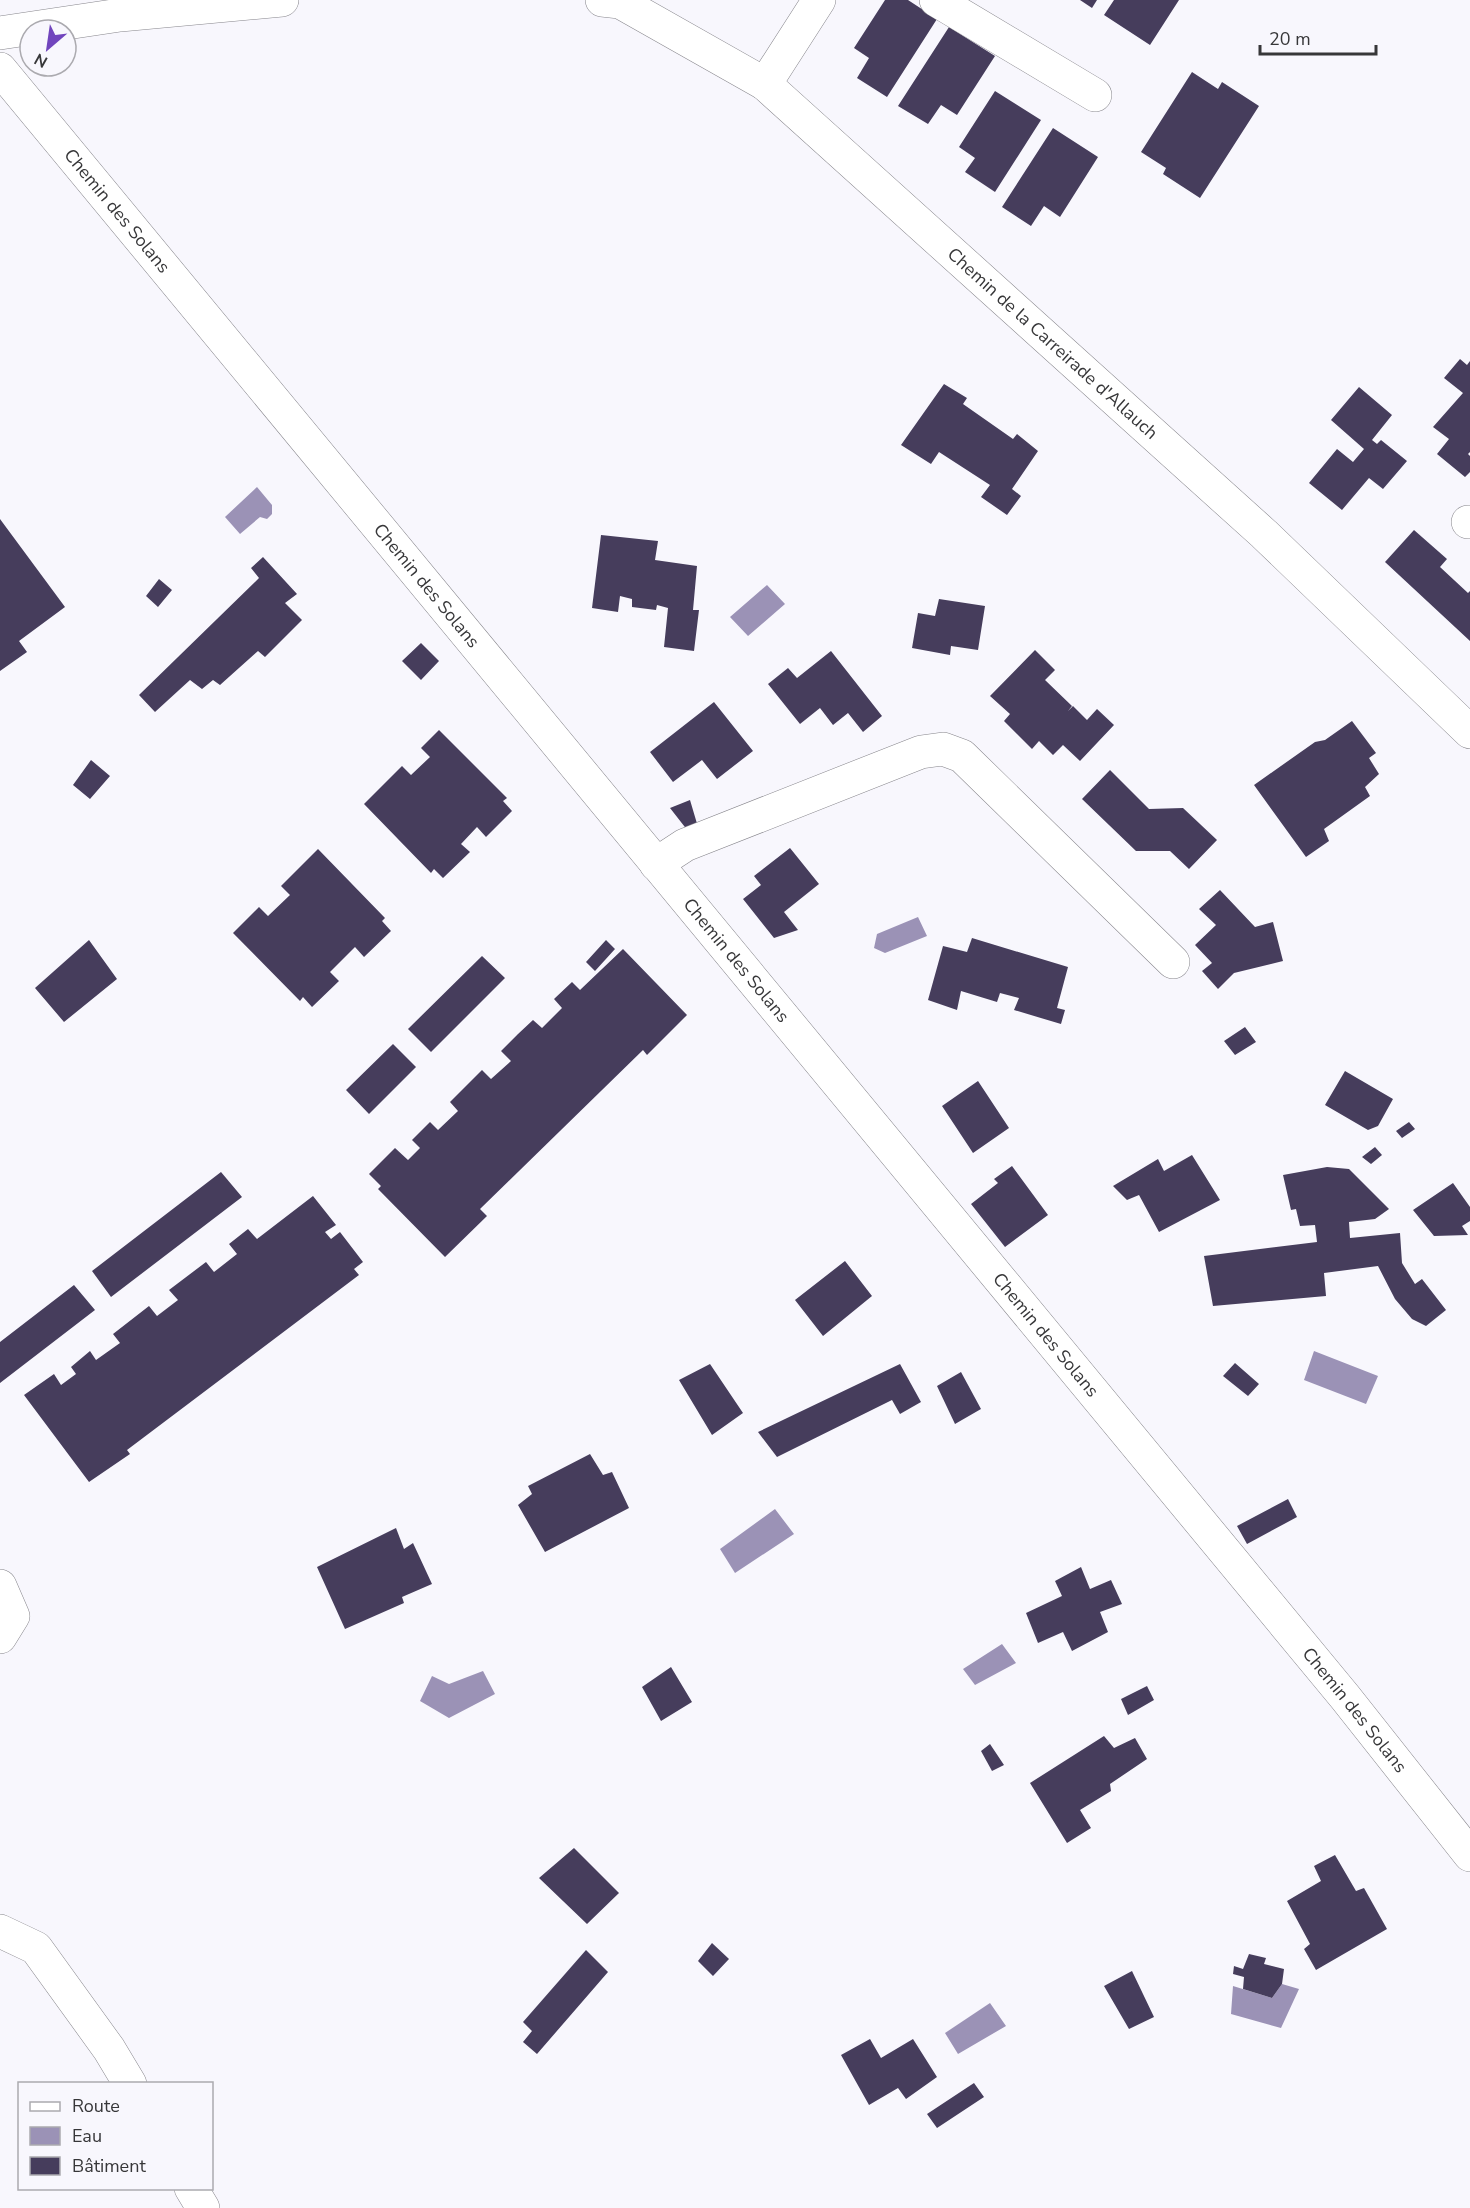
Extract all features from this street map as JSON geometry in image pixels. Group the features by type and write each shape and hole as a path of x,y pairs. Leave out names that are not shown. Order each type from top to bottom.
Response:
{"street":[{"path":"0,33 120,15 282,0"},
{"name":"Chemin de la Carreirade d'Allauch","path":"603,0 620,2 765,84 1264,534 1470,732"},
{"path":"765,84 819,0"},
{"path":"936,0 1095,95"},
{"name":"Chemin des Solans","path":"0,69 1345,1697 1470,1855"},
{"path":"657,864 685,845 921,752 943,749 962,756 1173,962"},
{"path":"0,1586 13,1616 0,1637"},
{"path":"0,1931 36,1948 109,2049 129,2082"},
{"path":"192,2190 203,2208"}],"water":[{"path":"257,487 272,505 272,514 267,519 260,517 240,534 225,517"},
{"path":"767,585 785,604 748,636 730,617"},
{"path":"918,917 927,936 885,953 874,948 877,934"},
{"path":"1314,1351 1378,1376 1366,1404 1304,1380"},
{"path":"775,1509 794,1534 735,1573 720,1549"},
{"path":"1002,1644 1016,1663 975,1685 963,1669"},
{"path":"483,1671 495,1694 449,1718 420,1701 432,1676 449,1684"},
{"path":"1282,1984 1299,1989 1281,2028 1231,2014 1233,1986 1272,1998"},
{"path":"990,2003 1006,2026 958,2054 945,2033"}],"building":[{"path":"885,0 908,0 937,19 887,97 857,78 869,58 854,48"},
{"path":"1080,0 1097,0 1092,8"},
{"path":"1114,0 1179,0 1150,45 1104,15"},
{"path":"949,27 995,56 957,115 941,105 928,124 898,106"},
{"path":"1192,72 1218,89 1222,82 1259,106 1200,198 1163,174 1166,168 1141,152"},
{"path":"995,91 1041,120 995,192 965,172 975,158 959,147"},
{"path":"1053,128 1098,157 1060,217 1044,206 1031,226 1002,207"},
{"path":"1460,359 1467,365 1470,361 1470,452 1468,454 1470,472 1465,477 1437,454 1449,439 1433,427 1463,393 1444,378"},
{"path":"944,384 967,398 963,404 1013,439 1017,434 1038,451 1012,489 1021,496 1007,515 981,497 990,485 939,452 931,464 901,445"},
{"path":"1359,387 1392,415 1372,440 1377,444 1381,440 1407,461 1383,489 1369,478 1342,510 1309,483 1337,449 1353,462 1364,449 1331,420"},
{"path":"0,519 65,607 19,641 27,652 0,671"},
{"path":"1414,530 1447,559 1440,567 1468,593 1470,591 1470,641 1385,562"},
{"path":"601,535 658,541 655,560 697,566 693,610 699,610 694,651 664,647 668,608 657,605 656,610 632,607 632,599 620,596 618,612 592,608"},
{"path":"263,557 297,594 285,603 302,620 265,657 258,651 220,685 213,680 202,689 190,680 155,712 139,695 259,578 251,568"},
{"path":"159,579 172,590 158,607 146,596"},
{"path":"939,599 985,606 978,650 951,646 950,655 912,648 918,613 935,616"},
{"path":"421,643 439,661 421,680 402,661"},
{"path":"1035,650 1055,670 1045,680 1072,706 1068,711 1073,706 1087,720 1097,709 1114,725 1080,761 1063,745 1053,755 1039,741 1032,749 1004,721 1010,714 990,696"},
{"path":"831,651 882,716 863,732 848,713 833,725 820,708 800,724 768,684 788,668 797,678"},
{"path":"714,702 753,751 717,779 702,760 673,782 650,752"},
{"path":"1352,721 1376,753 1369,758 1379,774 1365,787 1370,796 1324,829 1329,841 1306,857 1254,785 1315,742 1325,740"},
{"path":"439,730 507,798 503,801 512,811 486,837 477,827 461,844 470,852 443,878 434,869 431,873 364,804 402,766 411,775 430,757 421,748"},
{"path":"91,760 110,776 90,799 73,785"},
{"path":"1110,770 1149,809 1183,808 1217,840 1189,869 1170,851 1136,851 1082,799"},
{"path":"690,800 698,827 688,831 670,808"},
{"path":"790,848 819,884 784,912 798,930 774,938 743,899 761,885 754,876"},
{"path":"318,849 385,918 382,921 391,931 364,957 355,947 330,972 339,981 312,1007 303,997 300,1001 233,933 259,907 268,916 290,895 281,886"},
{"path":"1220,890 1255,927 1273,922 1283,961 1234,973 1218,989 1202,971 1212,963 1195,945 1216,925 1199,909"},
{"path":"972,938 1068,967 1057,1008 1065,1010 1061,1024 1014,1010 1019,998 1000,993 997,1002 961,991 957,1010 928,1000 943,946 967,952"},
{"path":"89,940 117,979 64,1022 35,988"},
{"path":"606,940 615,949 595,971 586,962"},
{"path":"623,949 687,1015 647,1055 643,1050 480,1209 487,1216 445,1257 378,1189 381,1186 369,1174 395,1148 408,1160 420,1148 412,1140 430,1122 438,1130 458,1111 450,1102 482,1070 491,1079 511,1061 501,1051 518,1034 533,1020 542,1028 562,1008 554,999 572,982 580,990"},
{"path":"482,956 505,978 431,1052 408,1029"},
{"path":"1245,1027 1256,1042 1235,1055 1224,1041"},
{"path":"393,1044 416,1067 369,1114 346,1090"},
{"path":"1345,1071 1393,1099 1378,1126 1368,1130 1325,1105"},
{"path":"978,1081 1009,1128 973,1153 942,1106"},
{"path":"1409,1122 1415,1129 1402,1138 1396,1131"},
{"path":"1375,1147 1382,1155 1371,1164 1362,1157"},
{"path":"1192,1155 1220,1200 1159,1232 1139,1195 1127,1200 1113,1186 1158,1159 1164,1171"},
{"path":"1012,1166 1048,1215 1005,1247 971,1204 998,1183 994,1179"},
{"path":"1327,1167 1349,1169 1389,1209 1375,1219 1349,1222 1350,1238 1400,1233 1402,1263 1415,1284 1422,1279 1446,1310 1426,1326 1412,1319 1395,1299 1378,1266 1324,1273 1326,1296 1213,1306 1204,1256 1317,1242 1315,1225 1300,1226 1296,1209 1291,1210 1283,1175"},
{"path":"221,1172 242,1197 111,1297 92,1271"},
{"path":"1453,1183 1470,1207 1470,1221 1462,1226 1468,1235 1434,1236 1413,1210"},
{"path":"313,1196 336,1225 325,1232 331,1239 340,1232 363,1262 354,1269 359,1275 127,1450 130,1454 89,1482 24,1395 54,1374 61,1385 76,1374 71,1367 90,1351 96,1360 120,1343 113,1334 149,1306 157,1316 178,1300 169,1290 206,1262 214,1272 237,1254 229,1244 248,1229 257,1239"},
{"path":"845,1261 872,1296 823,1336 795,1300"},
{"path":"74,1285 95,1310 0,1383 0,1342"},
{"path":"1235,1363 1259,1384 1248,1396 1223,1376"},
{"path":"710,1364 743,1413 712,1435 679,1380"},
{"path":"900,1364 921,1402 900,1414 892,1400 777,1457 758,1432"},
{"path":"961,1372 981,1409 955,1424 937,1386"},
{"path":"590,1454 603,1475 612,1472 629,1508 545,1552 518,1505 532,1494 528,1486"},
{"path":"1288,1499 1297,1517 1247,1544 1237,1526"},
{"path":"396,1528 404,1549 413,1543 432,1584 402,1597 404,1603 345,1629 317,1567"},
{"path":"1081,1567 1090,1589 1111,1580 1122,1604 1100,1612 1108,1632 1072,1651 1063,1632 1038,1643 1026,1613 1062,1596 1055,1581"},
{"path":"671,1667 692,1702 661,1721 642,1687"},
{"path":"1147,1686 1154,1700 1128,1715 1121,1699"},
{"path":"1104,1736 1114,1748 1135,1738 1147,1759 1110,1784 1111,1791 1080,1810 1091,1828 1067,1843 1030,1783"},
{"path":"990,1744 1004,1765 992,1771 981,1751"},
{"path":"574,1848 619,1893 587,1924 539,1878"},
{"path":"1335,1855 1356,1891 1364,1888 1387,1929 1316,1970 1304,1949 1310,1944 1287,1901 1321,1881 1314,1866"},
{"path":"712,1943 729,1959 713,1976 698,1961"},
{"path":"586,1950 608,1972 537,2054 523,2042 532,2031 523,2022"},
{"path":"1249,1954 1266,1958 1264,1964 1284,1969 1282,1984 1272,1998 1243,1989 1244,1977 1233,1974 1234,1966 1243,1969"},
{"path":"1132,1971 1154,2017 1129,2029 1104,1986"},
{"path":"870,2039 881,2058 913,2039 937,2077 906,2099 898,2088 869,2105 841,2055"},
{"path":"974,2083 984,2097 937,2128 927,2114"}]}
